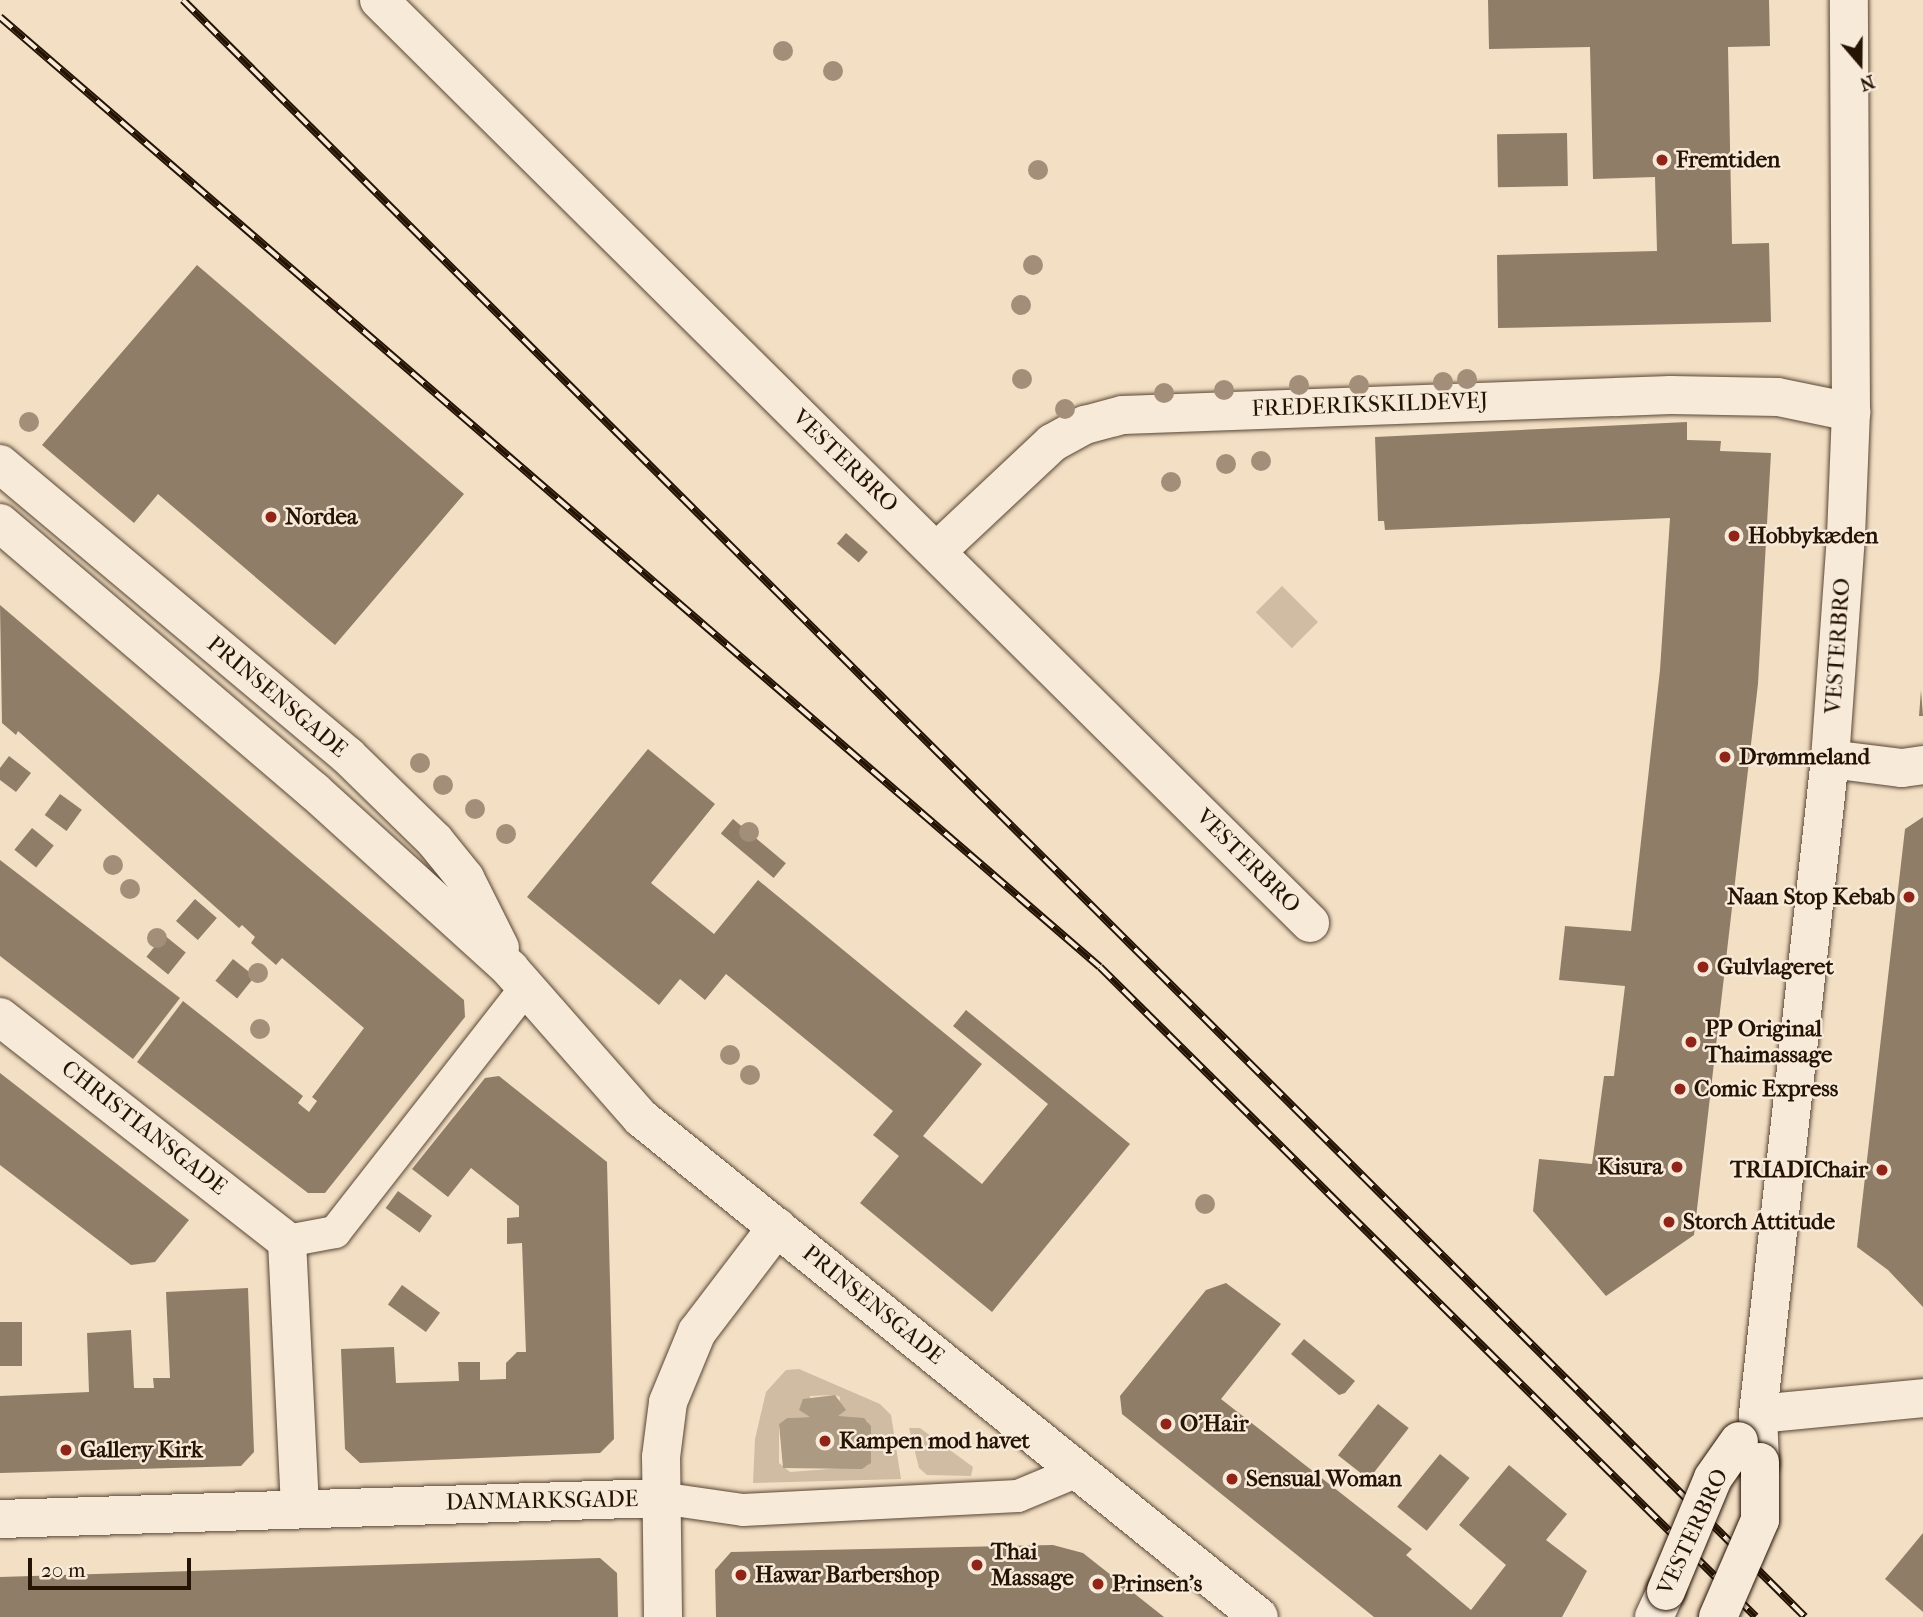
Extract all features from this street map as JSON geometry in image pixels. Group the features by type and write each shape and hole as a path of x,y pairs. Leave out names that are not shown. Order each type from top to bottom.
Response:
{"street":[{"name":"VESTERBRO","path":"379,0 1310,923"},
{"name":"VESTERBRO","path":"1718,1617 1760,1520 1753,1439 1830,759 1851,412 1849,0"},
{"name":"FREDERIKSKILDEVEJ","path":"937,551 1052,443 1085,425 1123,415 1401,402 1770,397 1851,412"},
{"name":"PRINSENSGADE","path":"0,464 348,756 435,841 466,878 518,977"},
{"name":"PRINSENSGADE","path":"0,523 314,791 518,977 641,1118 1259,1617"},
{"path":"1830,759 1902,768 1923,765"},
{"path":"300,1508 287,1241 335,1232 518,977"},
{"name":"CHRISTIANSGADE","path":"0,1017 287,1241"},
{"path":"663,1617 660,1498 665,1420 682,1361 697,1332 777,1227"},
{"path":"1753,1439 1923,1398"},
{"name":"VESTERBRO","path":"1660,1604 1713,1478 1753,1439"},
{"name":"DANMARKSGADE","path":"0,1519 660,1498 743,1510 1018,1496 1078,1471"}],"shaded area":[{"path":"1282,586 1318,622 1292,648 1256,612"},
{"path":"799,1369 880,1404 891,1415 901,1479 753,1483 755,1439 766,1392 786,1370","holes":["810,1396 840,1397 837,1417 868,1421 868,1466 790,1472 779,1463 779,1424 787,1418 810,1417"]},
{"path":"835,1395 846,1410 838,1416 864,1418 871,1426 871,1463 862,1469 783,1468 779,1424 787,1418 810,1417 799,1410 803,1399"},
{"path":"909,1428 920,1428 973,1467 971,1476 927,1475 919,1468"}],"building":[{"name":"Fremtiden","path":"1488,0 1769,0 1770,46 1728,47 1732,244 1769,243 1771,322 1498,328 1497,255 1657,251 1655,177 1593,179 1590,47 1489,49"},
{"path":"1567,133 1568,186 1498,187 1497,134"},
{"path":"197,265 464,494 335,645 158,494 134,523 42,445"},
{"path":"1687,422 1687,440 1721,441 1720,451 1771,453 1758,684 1694,1235 1606,1296 1533,1211 1539,1159 1592,1164 1604,1076 1614,1076 1625,986 1559,980 1565,926 1631,931 1660,670 1670,518 1385,530 1384,521 1378,521 1375,437"},
{"path":"846,533 868,552 859,563 837,544"},
{"path":"0,605 464,1000 465,1017 325,1193 308,1193 137,1062 183,1001 303,1096 298,1103 309,1112 317,1101 312,1097 364,1028 282,958 276,965 251,943 255,937 242,925 239,928 18,731 16,735 2,723"},
{"path":"1921,690 1923,716 1919,716"},
{"path":"648,749 715,804 651,883 714,934 758,880 982,1064 923,1136 982,1184 1048,1104 953,1026 966,1010 1130,1144 992,1312 860,1203 899,1156 873,1135 893,1111 726,974 705,1000 680,979 659,1005 527,897"},
{"path":"9,756 31,773 16,792 0,780 0,768"},
{"path":"60,794 82,810 67,831 45,815"},
{"path":"1923,817 1923,1307 1888,1270 1857,1247 1905,829"},
{"path":"733,819 786,863 774,878 721,834"},
{"path":"32,828 54,846 36,867 14,850"},
{"path":"0,860 180,998 133,1059 0,956"},
{"path":"195,899 217,918 198,940 176,921"},
{"path":"164,935 186,953 168,974 146,957"},
{"path":"233,959 255,977 237,998 215,981"},
{"path":"0,1073 189,1220 155,1262 131,1265 0,1165"},
{"path":"499,1076 607,1162 614,1439 600,1453 360,1463 345,1449 341,1349 394,1347 396,1383 459,1381 458,1362 480,1362 480,1380 506,1379 506,1363 517,1352 526,1352 522,1243 507,1244 507,1218 519,1217 519,1206 471,1168 448,1197 412,1169 485,1078"},
{"path":"398,1191 432,1216 420,1233 386,1208"},
{"path":"1226,1283 1281,1324 1221,1399 1412,1549 1406,1555 1471,1610 1506,1565 1459,1525 1509,1465 1567,1514 1546,1540 1587,1571 1562,1617 1374,1617 1122,1414 1120,1396 1206,1290"},
{"path":"402,1285 440,1313 426,1332 388,1304"},
{"path":"248,1288 254,1452 241,1466 0,1473 0,1396 89,1392 87,1333 131,1330 134,1388 154,1388 153,1378 170,1378 166,1292"},
{"path":"0,1322 22,1322 22,1366 0,1366"},
{"path":"1304,1339 1355,1381 1345,1393 1339,1395 1291,1354"},
{"path":"1378,1404 1409,1428 1369,1479 1338,1455"},
{"path":"1440,1454 1470,1478 1427,1531 1397,1507"},
{"path":"1923,1533 1923,1612 1885,1579"},
{"path":"1053,1545 1083,1553 1164,1617 716,1617 715,1570 731,1552"},
{"path":"600,1558 617,1573 618,1617 0,1617 0,1577"}],"railway":[{"path":"183,0 1805,1617"},
{"path":"0,17 1100,967 1756,1617"}],"place":[{"name":"Fremtiden","path":"1662,160"},
{"name":"Nordea","path":"271,517"},
{"name":"Hobbykæden","path":"1734,536"},
{"name":"Drømmeland","path":"1725,757"},
{"name":"Naan Stop Kebab","path":"1909,897"},
{"name":"Gulvlageret","path":"1703,967"},
{"name":"PP Original Thaimassage","path":"1691,1042"},
{"name":"Comic Express","path":"1680,1089"},
{"name":"Kisura","path":"1677,1167"},
{"name":"TRIADIChair","path":"1882,1170"},
{"name":"Storch Attitude","path":"1669,1222"},
{"name":"O’Hair","path":"1166,1424"},
{"name":"Kampen mod havet","path":"825,1441"},
{"name":"Gallery Kirk","path":"66,1450"},
{"name":"Sensual Woman","path":"1232,1479"},
{"name":"Thai Massage","path":"977,1565"},
{"name":"Hawar Barbershop","path":"741,1575"},
{"name":"Prinsen's","path":"1098,1584"}]}
